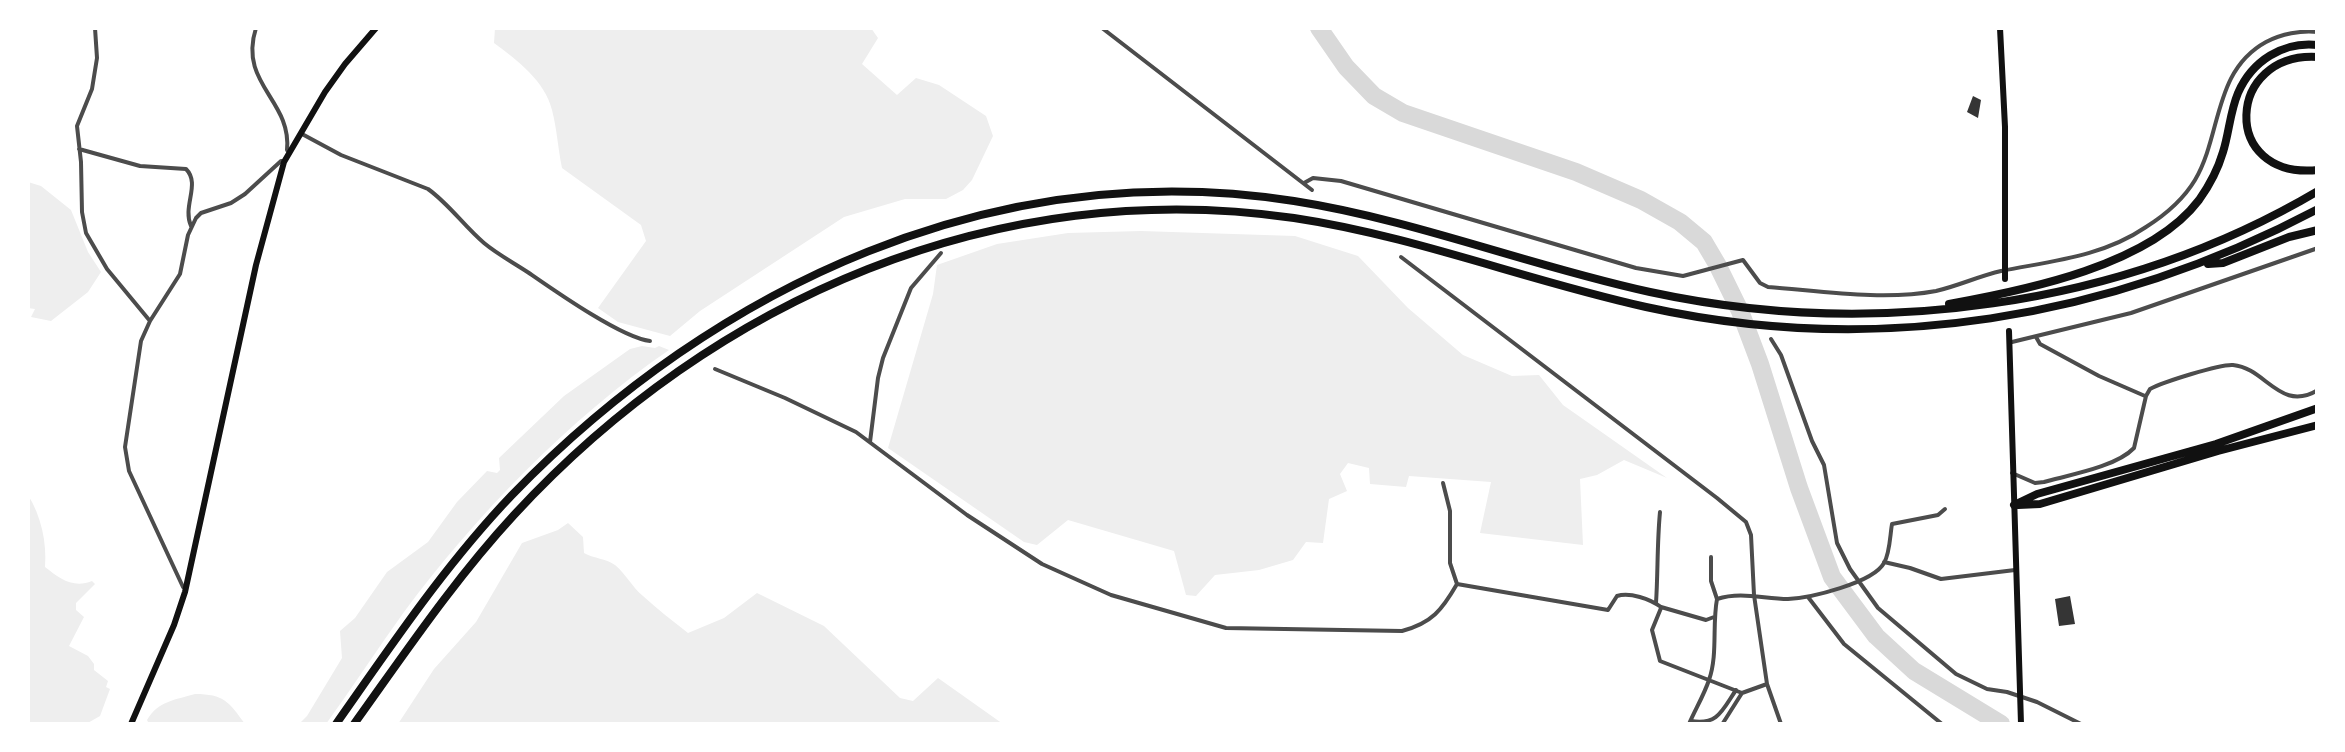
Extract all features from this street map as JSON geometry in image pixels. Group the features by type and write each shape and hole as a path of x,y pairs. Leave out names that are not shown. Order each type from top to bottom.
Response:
{"highway":[{"path":"1881,314 2025,288 2090,268 2160,236 2190,210 2213,176 2238,94 2248,76 2261,61 2280,50 2318,45"},
{"path":"2318,57 2298,57 2267,72 2256,84 2245,112 2251,140 2270,162 2290,170 2318,170"},
{"path":"336,724 467,545 510,497 651,372 754,304 856,254 1000,210 1074,198 1164,192 1294,201 1406,225 1593,278 1699,302 1816,314 1881,314 2001,302 2109,278 2212,243 2318,191"},
{"path":"354,724 481,552 555,474 610,424 714,347 814,291 915,250 986,230 1076,215 1164,210 1241,212 1350,228 1604,297 1704,318 1773,326 1882,329 2004,317 2112,294 2201,264 2318,209"},
{"path":"2201,264 2223,264 2289,237 2318,230"},
{"path":"2014,505 2037,494 2216,444 2318,408"},
{"path":"2014,505 2040,504 2318,425"}],"main road":[{"path":"130,724 185,592 256,264 284,162 345,64 376,28"},
{"path":"2000,28 2005,275"},
{"path":"2009,330 2021,724"}],"street":[{"path":"95,28 97,58 92,89 77,126 82,212 86,233 107,269 150,321"},
{"path":"256,28 252,47 255,74 276,107 289,152"},
{"path":"1102,28 1312,190"},
{"path":"1304,183 1313,178 1340,181 1636,268 1683,276 1743,260 1760,283 1768,287 1913,294 2057,262 2103,249 2144,229 2180,201 2197,177 2226,88 2244,58 2274,38 2318,32"},
{"path":"300,133 342,155 428,189 486,245 559,294 639,340 650,341"},
{"path":"79,149 140,166 186,169 193,180 188,218 192,227"},
{"path":"185,592 130,471 124,447 138,357 150,321 180,274 192,227 201,213 245,194 284,162"},
{"path":"2010,342 2131,314 2318,248"},
{"path":"870,442 883,358 911,288 941,254"},
{"path":"1401,257 1746,522 1752,535 1754,596 1767,684 1781,724"},
{"path":"2036,337 2040,344 2099,376 2146,396"},
{"path":"1772,339 1824,464 1837,543 1856,582 1878,608 1956,674 1987,690 2080,724"},
{"path":"2012,473 2036,483 2044,482 2128,454 2134,448 2150,389 2230,364 2288,396 2304,397 2318,390"},
{"path":"715,369 842,424 1042,564 1111,595 1226,628 1402,631 1422,626 1433,617 1457,584"},
{"path":"1442,483 1450,512 1450,564 1457,584"},
{"path":"1717,599 1808,597 1856,582 1884,562 1892,524 1938,515 1945,509"},
{"path":"1660,512 1656,543 1660,558 1659,605 1652,630 1660,660 1742,693"},
{"path":"1711,558 1711,582 1717,599 1710,678 1690,722 1716,718 1736,690"},
{"path":"1884,562 1941,579 2015,570"},
{"path":"1457,584 1590,609 1608,610 1617,596 1625,594 1706,620 1714,616"},
{"path":"1808,597 1844,644 1942,724"},
{"path":"1723,723 1742,693 1767,684"}],"shaded area":[{"path":"495,28 871,28 878,38 862,64 897,95 916,78 939,85 986,116 993,136 972,180 963,190 946,199 905,199 844,217 700,311 670,336 618,322 598,308 646,241 641,225 562,168 548,99 529,72 494,43"},
{"path":"28,182 41,186 71,210 101,272 88,292 51,321 31,317 35,309 28,308"},
{"path":"1068,233 1295,236 1358,256 1408,308 1463,355 1512,376 1539,375 1563,405 1667,478 1624,460 1597,475 1580,479 1583,545 1480,533 1491,482 1409,476 1406,487 1370,484 1369,468 1348,463 1340,474 1347,491 1329,499 1323,543 1306,542 1293,560 1259,570 1215,575 1196,596 1186,595 1174,551 1068,520 1037,545 1024,542 888,448 933,294 937,265 997,244"},
{"path":"642,346 669,350 560,437 493,505 404,612 326,724 299,724 342,658 340,631 355,618 387,572 428,542 457,502 487,471 497,473 499,458 564,396 630,349"},
{"path":"28,495 42,530 45,567 67,581 95,584 76,603 76,610 84,617 69,646 88,656 110,689 100,716 86,724 28,724"},
{"path":"568,523 583,537 584,553 615,565 639,592 688,633 724,618 757,593 824,626 900,698 913,701 938,678 1003,724 398,724 434,669 476,622 522,543"},
{"path":"195,694 225,701 245,724 149,724 151,714 162,705"}],"building":[{"path":"1973,96 1981,100 1978,118 1967,112"},
{"path":"2070,596 2075,624 2059,626 2055,599"}],"waterway":[{"path":"1319,28 1346,67 1374,96 1403,113 1576,172 1641,200 1680,222 1704,242 1740,311 1832,577 1876,636 1914,671 2001,724"}]}
